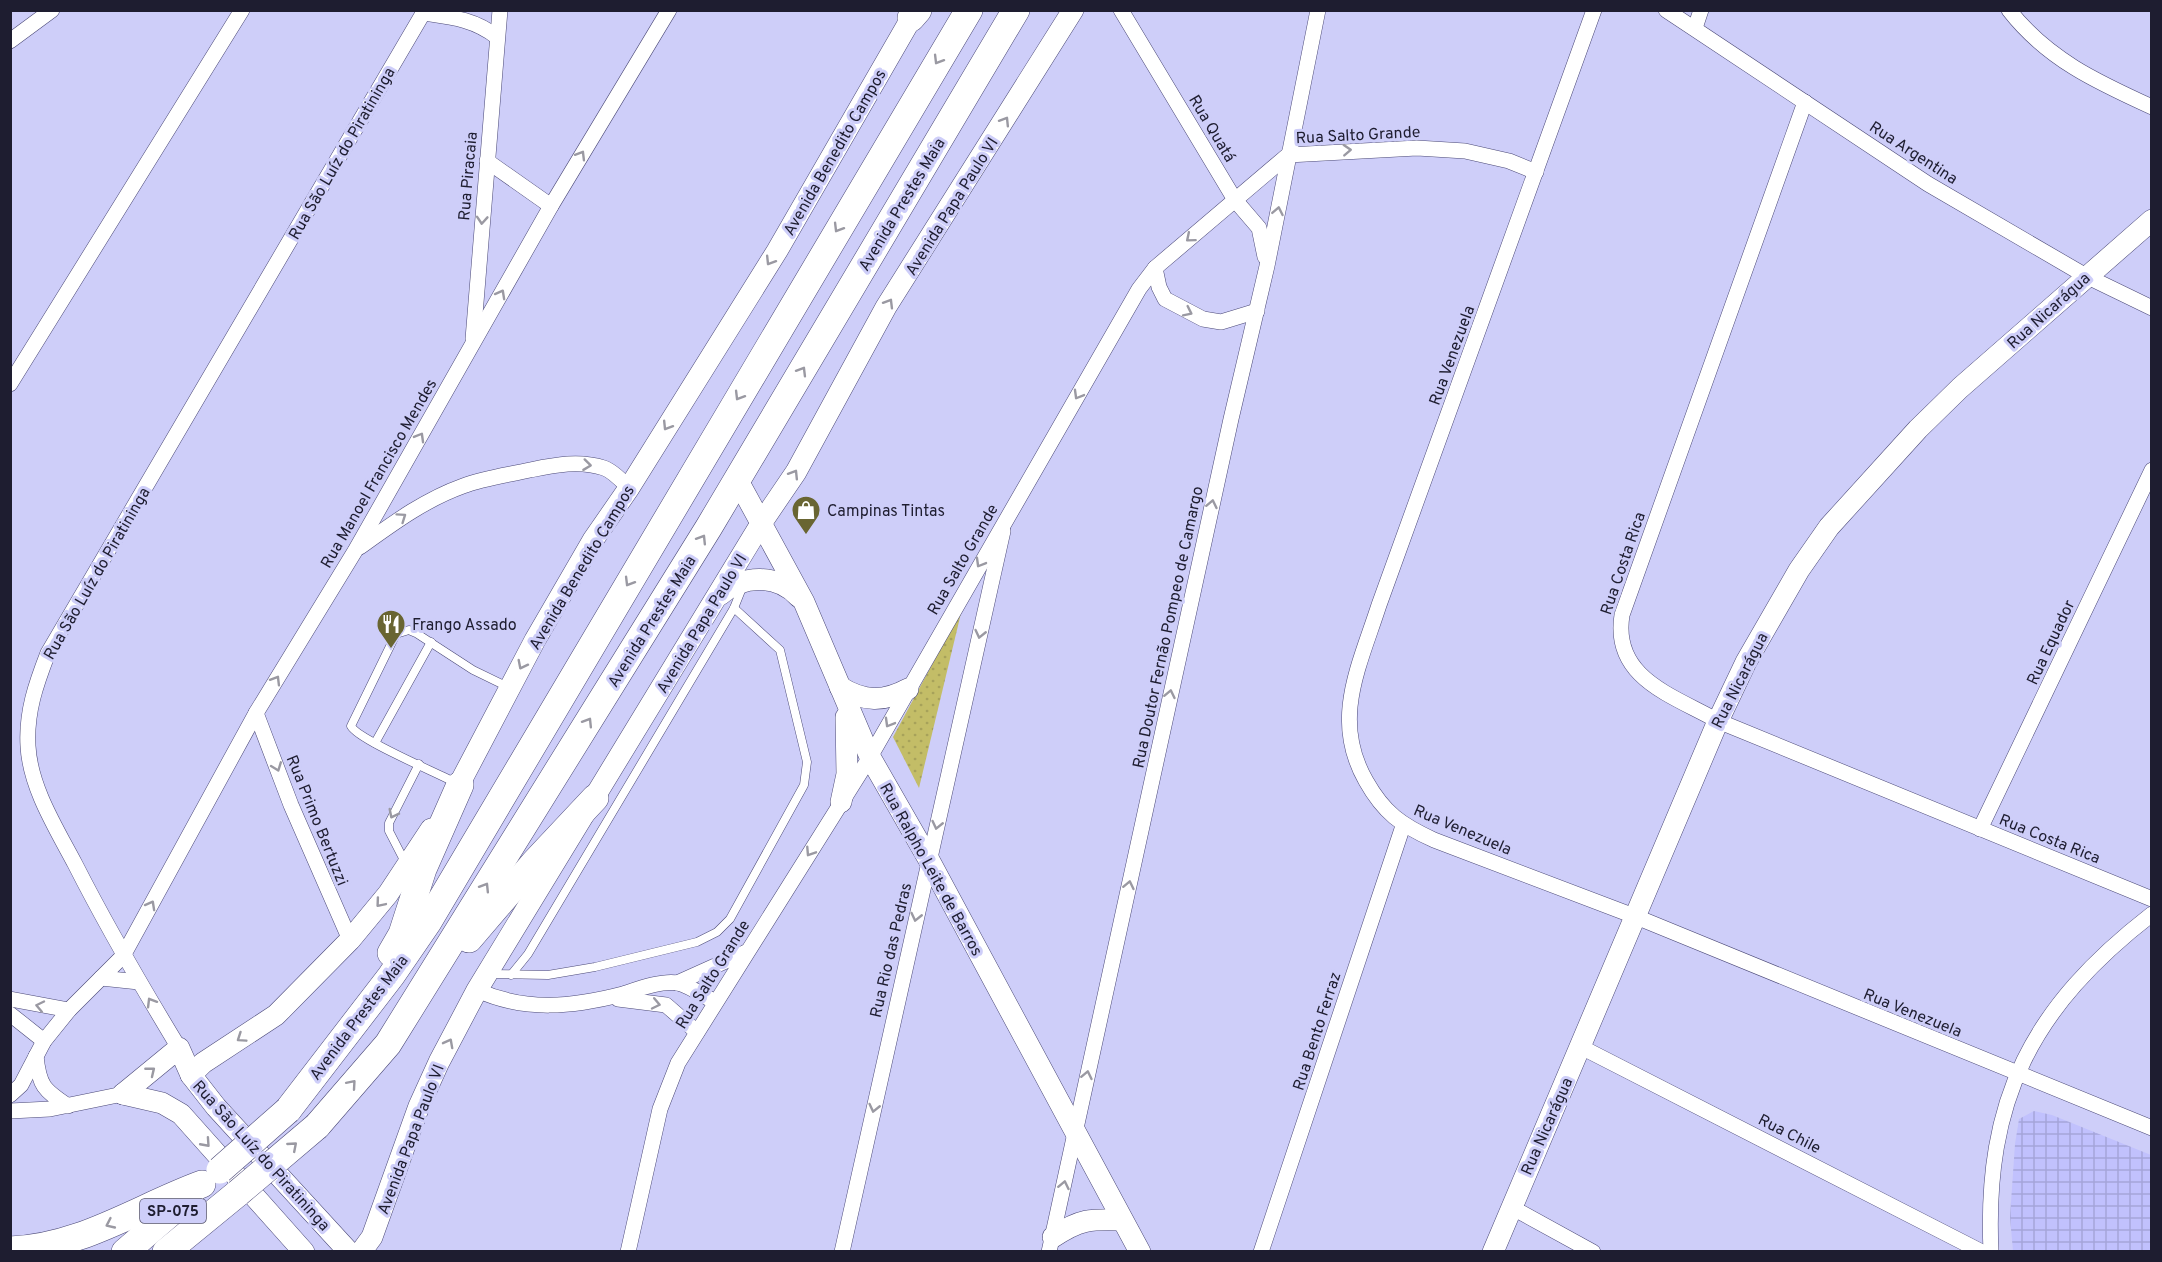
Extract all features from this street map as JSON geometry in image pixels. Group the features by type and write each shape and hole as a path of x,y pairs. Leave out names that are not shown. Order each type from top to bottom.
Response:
{"highway":[{"name":"Avenida Prestes Maia","path":"211,1177 288,1110 391,976 428,922 969,10"},
{"name":"Avenida Prestes Maia","path":"230,1200 317,1126 388,1044 738,479 1016,10"},
{"path":"351,1026 402,934 423,869 460,785"},
{"path":"388,1044 461,948 557,837 596,798"},
{"path":"10,1250 28,1249 86,1235 211,1177"},
{"name":"SP-075","path":"125,1251 211,1177"},
{"path":"194,1251 210,1233 230,1200"},
{"name":"SP-075","path":"166,1251 230,1200"}],"street":[{"path":"10,41 52,10"},
{"path":"10,384 242,10"},
{"name":"Rua Piracaia","path":"472,345 500,10"},
{"name":"Rua Manoel Francisco Mendes","path":"101,978 123,956 256,713 355,551 551,206 669,10"},
{"name":"Avenida Papa Paulo VI","path":"361,1251 372,1237 423,1097 483,982 596,798 725,604 762,522 796,472 886,307 1073,10"},
{"name":"Rua Quatá","path":"1121,10 1235,200 1259,228 1267,266"},
{"name":"Rua Doutor Fernão Pompeo de Camargo","path":"1051,1244 1267,266 1318,10"},
{"name":"Rua Venezuela","path":"1594,10 1379,605 1353,686 1348,722 1351,750 1376,798 1403,826 1634,916 2151,1128"},
{"name":"Rua Argentina","path":"1666,10 1928,184 2086,276 2151,308"},
{"path":"1695,28 1701,10"},
{"path":"2009,10 2047,51 2085,77 2151,107"},
{"path":"424,12 482,25 497,37"},
{"name":"Rua São Luíz do Piratininga","path":"349,1251 216,1107 191,1075 179,1048 123,956 51,820 36,781 28,748 28,717 33,692 48,653 424,12"},
{"name":"Avenida Benedito Campos","path":"191,1075 203,1064 276,1015 350,940 388,894 460,785 535,640 593,540 629,488 777,250 915,13"},
{"name":"Rua Costa Rica","path":"1805,102 1622,615 1619,634 1625,657 1638,675 1718,721 2151,899"},
{"name":"Rua Salto Grande","path":"628,1251 660,1109 678,1064 746,952 870,758 1006,516 1139,289 1155,268 1288,155 1417,148 1465,151 1509,161 1536,172"},
{"path":"486,161 551,206"},
{"name":"Rua Nicarágua","path":"1492,1251 1581,1047 1634,916 1718,721 1746,662 1799,570 1829,527 1918,429 2151,220"},
{"path":"1155,268 1165,299 1203,319 1221,322 1257,311"},
{"path":"355,551 409,512 443,494 481,481 561,464 588,464 606,469 629,488"},
{"name":"Rua Equador","path":"1980,829 2151,470"},
{"name":"Rua Ralpho Leite de Barros","path":"738,479 804,602 870,758 929,860 1140,1251"},
{"name":"Rua Rio das Pedras","path":"842,1251 1006,516"},
{"path":"725,604 726,590 746,580 767,579 781,584 804,602"},
{"path":"840,687 866,699 881,699 909,689"},
{"path":"840,687 848,745 847,774 841,802"},
{"name":"Rua Primo Bertuzzi","path":"256,713 291,805 350,940"},
{"name":"Rua Bento Ferraz","path":"1261,1250 1403,826"},
{"path":"1991,1251 1991,1193 1995,1149 2001,1117 2015,1073 2062,998 2087,968 2151,914"},
{"path":"483,982 502,1001 528,1005 606,998 677,983 746,952"},
{"path":"10,1095 21,1085 44,1041 69,1010 101,978 139,982"},
{"path":"677,983 715,1002"},
{"path":"606,998 666,1005 697,1032"},
{"path":"10,999 69,1010"},
{"path":"10,1014 44,1041"},
{"name":"Rua Chile","path":"1581,1047 1982,1251"},
{"path":"123,1094 179,1048"},
{"path":"36,1056 42,1085 46,1092 68,1106"},
{"path":"181,1114 191,1075"},
{"path":"10,1111 68,1106 123,1094 162,1103 181,1114 304,1251"},
{"path":"1511,1207 1593,1251"},
{"path":"1051,1244 1074,1223 1096,1219 1122,1220"}],"lane":[{"path":"483,982 512,975 548,975 595,967 697,942 717,932 730,919 804,785 807,762 780,650 725,604 664,729 528,954 512,975"},
{"path":"460,785 353,730 352,720 396,634 409,630 473,670 510,688"},
{"path":"375,743 431,642"},
{"path":"407,866 388,831 388,824 419,764"}],"shaded area":[{"path":"962,609 919,788 893,737"},
{"path":"2034,1111 2052,1115 2151,1155 2151,1251 2013,1251 2010,1217 2015,1144 2019,1119"}],"place":[{"name":"Campinas Tintas","path":"806,536"},
{"name":"Frango Assado","path":"391,650"}]}
